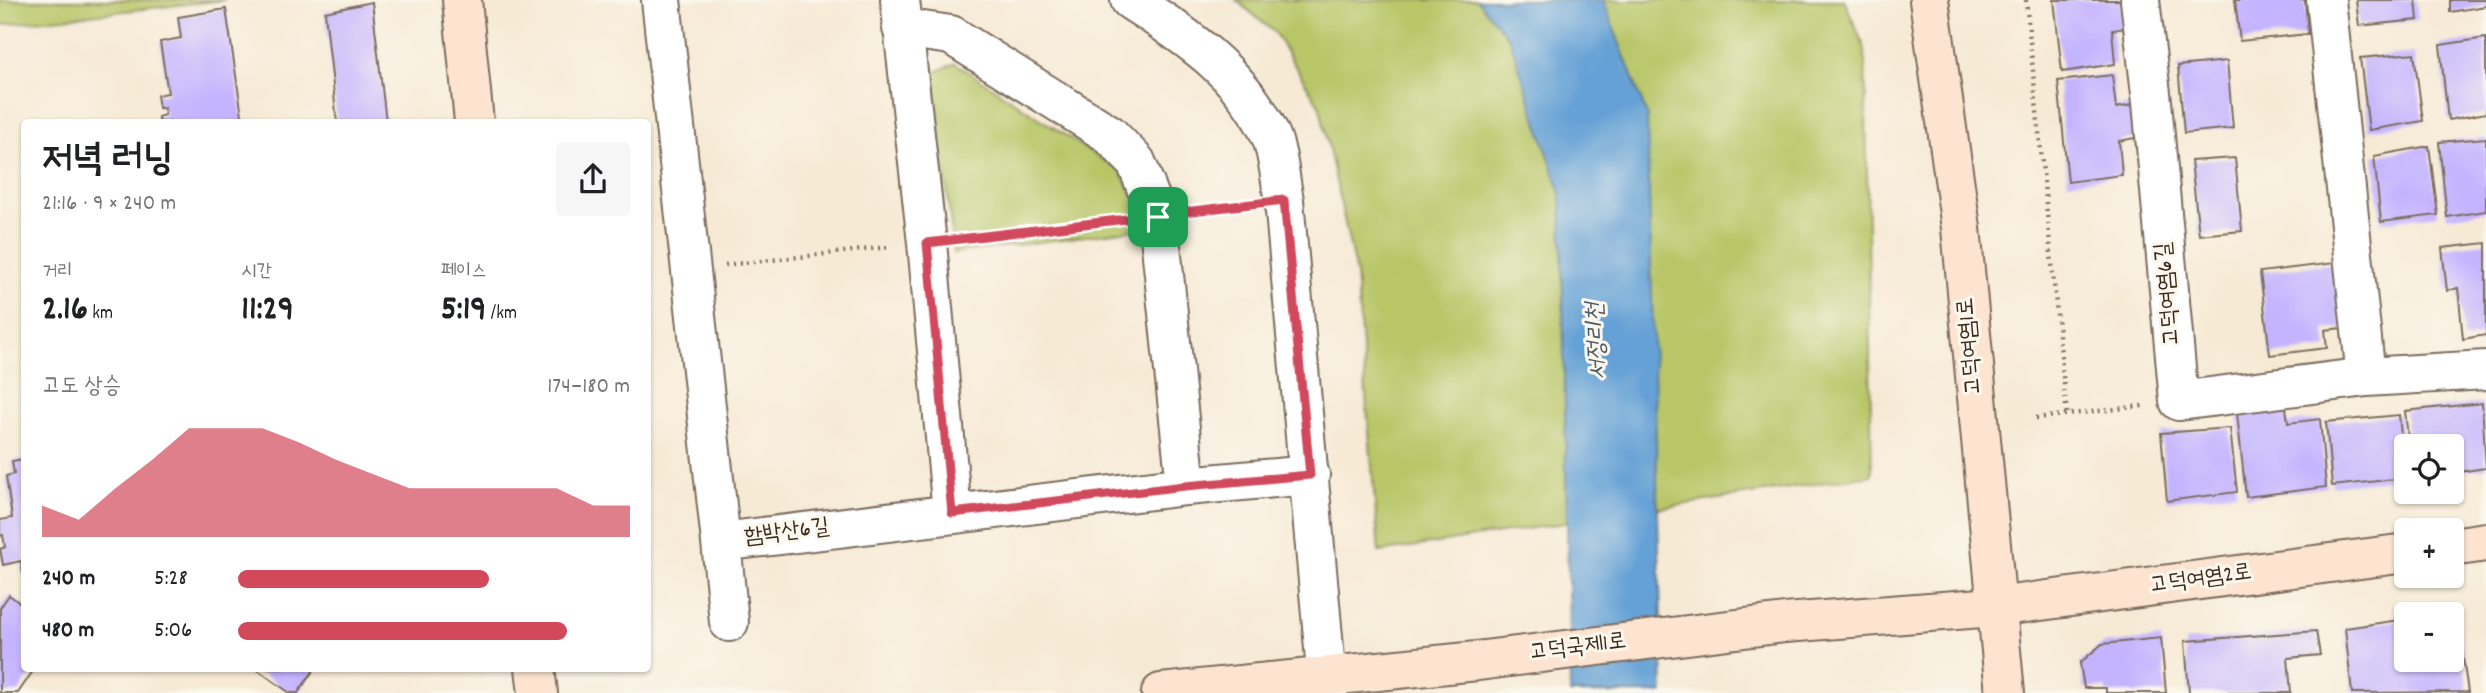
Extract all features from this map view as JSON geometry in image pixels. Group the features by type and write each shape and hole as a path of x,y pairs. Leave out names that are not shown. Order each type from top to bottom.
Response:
{"street":[{"path":"462,0 474,119"},
{"name":"함박산6길","path":"661,0 721,542 1185,486 1310,475"},
{"path":"1130,0 1189,38 1236,81 1270,133 1284,200 1328,684"},
{"name":"고덕여염1로","path":"1929,0 1961,228 2005,693"},
{"name":"고덕여염6길","path":"2140,0 2179,401"},
{"path":"2326,0 2366,377"},
{"path":"952,513 927,243 901,14 951,35 1109,134 1136,162 1158,217 1185,486"},
{"path":"2179,401 2366,377 2486,370"},
{"path":"721,542 729,622"},
{"path":"2464,545 2486,542"},
{"name":"고덕여염2로","path":"1995,607 2394,555"},
{"name":"고덕국제1로","path":"1161,693 1328,684 1477,661 1785,623 1995,607"},
{"path":"535,672 538,693"}],"path":[{"path":"2026,0 2067,416"},
{"path":"691,268 1158,217 1284,200"},
{"path":"2036,418 2179,401"}],"green space":[{"path":"0,0 225,0 0,25"},
{"path":"1236,0 1844,0 1865,49 1872,475 1379,552 1356,274 1320,107 1275,33"},
{"path":"955,63 1120,171 1134,197 1140,229 954,253 934,73"}],"water":[{"name":"서정리천","path":"1477,0 1603,0 1647,115 1663,693 1570,693 1561,194 1510,40"}],"building":[{"path":"2054,0 2132,0 2133,27 2112,30 2115,64 2062,72"},
{"path":"2235,0 2305,0 2308,34 2240,41"},
{"path":"2356,0 2416,0 2418,20 2359,26"},
{"path":"2450,0 2486,0 2486,6 2450,12"},
{"path":"372,2 386,119 337,119 325,12"},
{"path":"226,9 243,119 158,119 165,115 164,108 159,108 157,95 168,93 160,42 181,38 178,17"},
{"path":"2486,38 2486,113 2448,120 2440,45"},
{"path":"2414,53 2423,121 2369,130 2360,58"},
{"path":"2227,61 2233,128 2184,133 2178,66"},
{"path":"2112,75 2116,108 2138,104 2140,137 2119,141 2122,175 2068,182 2058,81"},
{"path":"2486,138 2486,211 2447,217 2439,142"},
{"path":"2429,146 2438,215 2381,222 2374,156"},
{"path":"2235,158 2242,231 2199,235 2191,161"},
{"path":"2486,243 2486,335 2463,339 2458,288 2447,291 2442,248"},
{"path":"2335,263 2342,328 2325,330 2327,348 2270,355 2260,272"},
{"path":"2482,403 2486,468 2464,471 2464,434 2408,434 2405,411"},
{"path":"2286,407 2288,423 2320,419 2326,487 2246,497 2237,413"},
{"path":"2399,415 2401,434 2394,434 2394,479 2332,486 2326,422"},
{"path":"2230,428 2237,492 2167,501 2161,433"},
{"path":"21,460 21,561 3,565 0,549 5,547 3,535 0,536 0,520 12,518 6,476 14,474 12,461"},
{"path":"9,595 21,604 21,672 32,672 18,693 0,693 0,608"},
{"path":"2394,621 2394,672 2464,672 2464,665 2468,692 2352,693 2345,628"},
{"path":"2316,631 2320,655 2288,658 2291,693 2189,693 2185,641"},
{"path":"2161,638 2166,693 2106,693 2106,688 2084,688 2080,663 2102,644"},
{"path":"261,672 312,672 298,693 290,693"}],"route":[{"path":"1284,200 1310,475 1185,486 952,513 927,243 1158,217 1284,200"}]}
